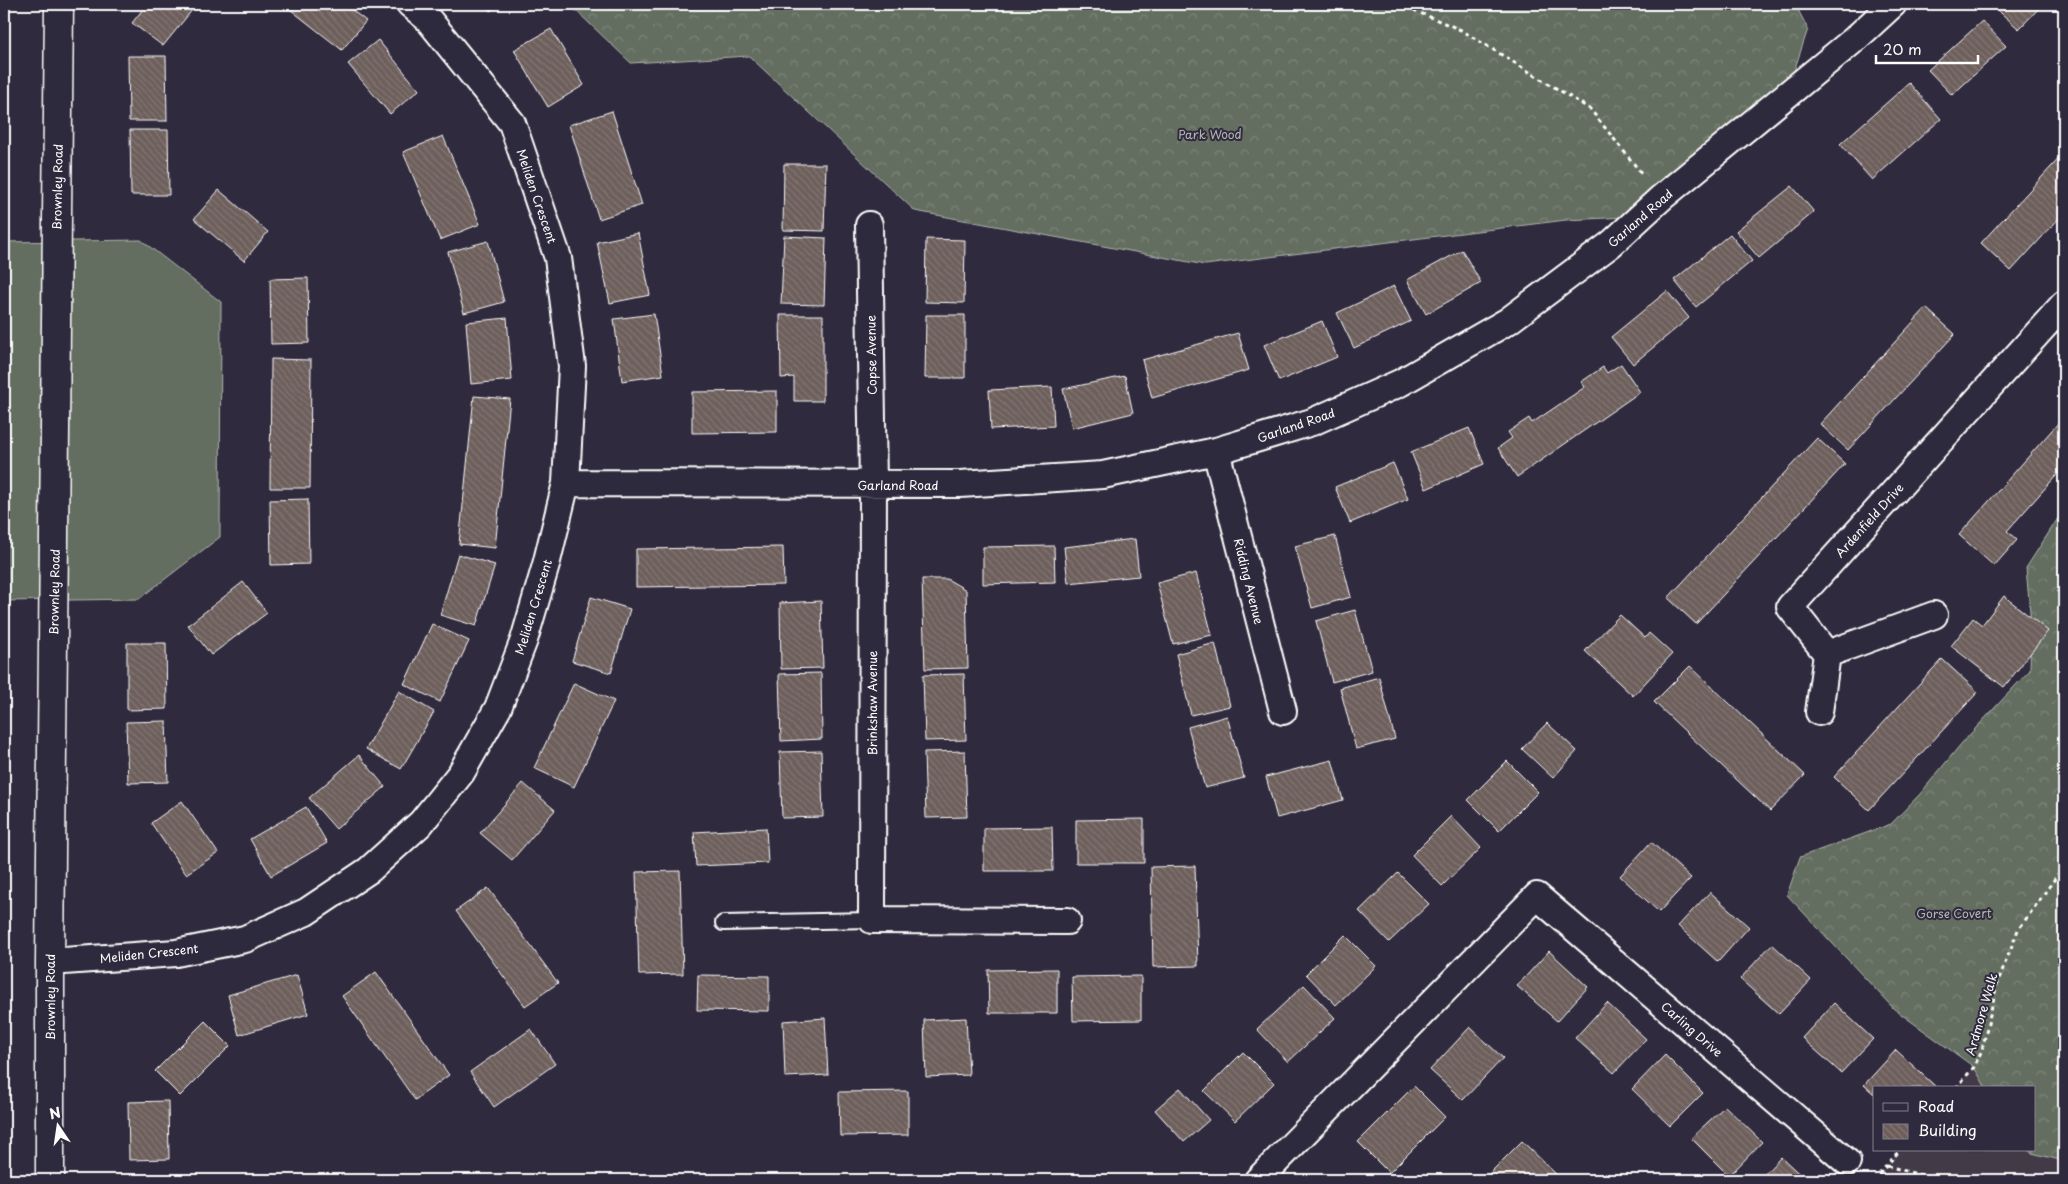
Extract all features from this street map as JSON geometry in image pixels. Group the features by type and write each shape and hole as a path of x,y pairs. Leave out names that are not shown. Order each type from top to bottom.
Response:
{"street":[{"name":"Brownley Road","path":"50,1180 50,962 59,4"},
{"name":"Meliden Crescent","path":"50,962 176,953 245,939 306,912 369,870 421,823 460,773 498,708 524,640 546,565 566,483 572,366 558,258 512,123 428,19 410,4"},
{"name":"Garland Road","path":"566,483 960,484 1103,475 1216,451 1312,422 1400,383 1508,321 1611,244 1662,198 1855,39 1893,4"},
{"name":"Copse Avenue","path":"869,225 873,485"},
{"name":"Ardenfield Drive","path":"1827,654 1790,607 2064,304"},
{"name":"Ridding Avenue","path":"1216,451 1283,711"},
{"name":"Brinkshaw Avenue","path":"872,920 873,485"},
{"path":"1820,712 1827,654 1934,615"},
{"name":"Carling Drive","path":"1258,1180 1538,896 1847,1162"},
{"path":"872,920 1067,921"}],"lane":[{"path":"723,923 872,920"}],"path":[{"path":"1399,4 1461,30 1590,109 1662,198"},
{"name":"Ardmore Walk","path":"1958,1086 1974,1067 1982,1050 1997,984 2018,930 2064,866"},
{"path":"1874,1180 1898,1152"},
{"path":"1887,1166 1940,1180"}],"shaded area":[{"path":"1974,1067 1985,1086 1958,1086"},
{"path":"1898,1152 2032,1152 2064,1161 2064,1180 1874,1180"}],"green space":[{"name":"Park Wood","path":"569,4 1795,4 1808,29 1794,71 1627,217 1566,220 1205,265 915,211 749,56 631,63"},
{"path":"141,240 221,302 220,537 139,599 4,601 4,242"},
{"name":"Gorse Covert","path":"2064,509 2064,1161 2031,1152 2036,1152 2036,1086 1985,1086 1974,1067 1894,1009 1787,895 1800,857 1891,824 1920,794 1961,744 2030,670 2031,623 2026,568"}],"building":[{"path":"147,4 197,4 163,46 132,23"},
{"path":"296,4 344,4 366,21 342,50 291,10"},
{"path":"485,4 500,4 490,11"},
{"path":"1995,4 2043,4 2019,29 1993,6"},
{"path":"1982,21 2006,46 1952,95 1928,70"},
{"path":"551,29 584,85 548,107 514,50"},
{"path":"378,40 419,90 390,114 348,64"},
{"path":"128,56 166,56 167,121 129,121"},
{"path":"1909,83 1941,119 1872,180 1840,144"},
{"path":"612,111 642,205 599,219 569,125"},
{"path":"130,130 168,130 169,195 131,195"},
{"path":"443,136 480,224 440,240 403,152"},
{"path":"2064,153 2064,213 2011,271 1981,243"},
{"path":"784,164 826,164 824,231 783,230"},
{"path":"1792,186 1814,212 1759,258 1736,231"},
{"path":"219,190 268,232 244,261 194,219"},
{"path":"638,233 650,295 610,303 597,242"},
{"path":"1730,234 1752,261 1696,307 1674,280"},
{"path":"784,236 826,238 824,305 781,304"},
{"path":"926,239 965,240 964,303 925,302"},
{"path":"488,241 504,302 464,313 448,252"},
{"path":"1462,250 1481,283 1426,314 1407,280"},
{"path":"308,278 309,343 271,344 270,279"},
{"path":"1394,286 1411,321 1354,348 1337,313"},
{"path":"1667,291 1689,318 1633,364 1611,337"},
{"path":"1926,308 1955,334 1848,450 1820,424"},
{"path":"654,314 663,375 622,381 614,319"},
{"path":"780,315 823,315 823,401 794,401 794,377 781,378"},
{"path":"926,315 965,315 965,378 925,378"},
{"path":"507,318 512,380 471,384 466,322"},
{"path":"1322,321 1337,357 1279,381 1264,345"},
{"path":"1238,333 1249,370 1152,398 1142,360"},
{"path":"271,359 311,360 310,488 270,488"},
{"path":"1621,364 1640,392 1517,477 1498,448 1512,438 1508,432 1529,418 1532,423 1585,387 1581,382 1603,367 1607,373"},
{"path":"1125,376 1133,413 1072,428 1063,389"},
{"path":"1052,387 1054,426 991,429 989,390"},
{"path":"777,391 777,432 692,433 692,392"},
{"path":"474,396 510,399 495,548 459,544"},
{"path":"2060,421 2064,425 2064,467 2007,531 2017,540 1994,566 1959,535"},
{"path":"1469,428 1484,464 1426,489 1411,452"},
{"path":"1817,438 1845,464 1696,624 1668,598"},
{"path":"1393,463 1408,499 1350,523 1335,487"},
{"path":"308,499 309,564 271,565 270,500"},
{"path":"1335,536 1351,597 1312,608 1295,546"},
{"path":"1135,539 1139,576 1068,583 1064,547"},
{"path":"1054,546 1055,582 983,584 983,547"},
{"path":"783,547 784,585 636,587 636,549"},
{"path":"458,554 495,565 476,626 440,615"},
{"path":"1196,573 1212,635 1173,644 1157,583"},
{"path":"922,579 947,579 966,590 968,668 925,669"},
{"path":"243,582 267,613 211,655 188,625"},
{"path":"2004,596 2048,631 2004,687 1951,646 1973,618 1982,625"},
{"path":"591,597 630,609 611,673 572,661"},
{"path":"821,601 823,668 781,669 780,603"},
{"path":"1355,610 1372,671 1332,682 1316,621"},
{"path":"1620,615 1645,638 1649,633 1672,654 1633,696 1585,651"},
{"path":"432,624 469,641 440,702 404,684"},
{"path":"127,643 166,643 167,709 127,710"},
{"path":"1215,643 1230,706 1191,715 1176,654"},
{"path":"1942,659 1978,692 1869,810 1834,777"},
{"path":"1690,666 1805,775 1770,811 1654,702"},
{"path":"821,673 822,739 781,741 779,674"},
{"path":"964,674 966,740 925,741 923,675"},
{"path":"1379,677 1395,739 1356,749 1340,688"},
{"path":"574,683 614,701 574,787 534,768"},
{"path":"399,691 434,712 401,769 366,749"},
{"path":"1227,716 1244,778 1205,788 1188,727"},
{"path":"166,721 168,782 128,783 126,722"},
{"path":"1547,723 1577,751 1553,778 1522,749"},
{"path":"821,751 823,817 782,818 780,752"},
{"path":"965,751 967,817 926,818 924,752"},
{"path":"359,755 385,787 336,829 309,798"},
{"path":"1332,760 1343,800 1277,818 1266,777"},
{"path":"1507,761 1538,792 1499,831 1468,800"},
{"path":"523,783 555,810 512,860 480,833"},
{"path":"182,801 218,853 186,874 151,823"},
{"path":"306,807 327,843 271,876 250,839"},
{"path":"1451,816 1481,848 1442,886 1412,855"},
{"path":"1144,819 1144,863 1076,863 1076,820"},
{"path":"1052,827 1053,871 984,871 984,828"},
{"path":"766,828 768,863 696,866 694,832"},
{"path":"1651,842 1691,878 1659,912 1620,876"},
{"path":"1195,866 1198,966 1153,967 1151,867"},
{"path":"680,871 683,974 639,975 636,872"},
{"path":"1398,873 1429,904 1389,942 1359,911"},
{"path":"488,888 558,983 525,1006 456,911"},
{"path":"1710,892 1749,927 1718,962 1678,926"},
{"path":"1345,935 1376,966 1336,1005 1306,974"},
{"path":"1772,944 1811,980 1779,1014 1740,979"},
{"path":"1549,951 1588,987 1557,1021 1517,986"},
{"path":"1057,969 1057,1013 989,1013 988,970"},
{"path":"376,972 449,1075 415,1100 342,996"},
{"path":"297,975 308,1014 239,1035 228,995"},
{"path":"698,975 769,976 769,1011 697,1010"},
{"path":"1141,976 1141,1020 1073,1021 1072,977"},
{"path":"1304,985 1335,1018 1288,1062 1257,1029"},
{"path":"1607,1003 1646,1039 1614,1073 1575,1038"},
{"path":"1834,1003 1873,1039 1841,1073 1802,1038"},
{"path":"825,1018 828,1075 785,1077 783,1021"},
{"path":"966,1018 969,1075 926,1077 924,1020"},
{"path":"205,1021 230,1046 180,1096 155,1071"},
{"path":"1470,1027 1503,1058 1463,1100 1430,1070"},
{"path":"531,1029 555,1064 494,1107 470,1072"},
{"path":"1896,1050 1935,1086 1873,1086 1873,1093 1864,1085"},
{"path":"1243,1052 1274,1083 1235,1121 1204,1091"},
{"path":"1665,1055 1703,1093 1670,1126 1632,1089"},
{"path":"1414,1086 1445,1117 1389,1173 1358,1142"},
{"path":"1180,1088 1209,1120 1184,1142 1155,1110"},
{"path":"908,1091 908,1135 840,1136 839,1092"},
{"path":"168,1101 169,1159 129,1160 128,1102"},
{"path":"1725,1106 1762,1142 1729,1176 1691,1138"},
{"path":"1522,1141 1560,1178 1558,1180 1495,1180 1489,1174"},
{"path":"1781,1157 1806,1180 1759,1180"}]}
